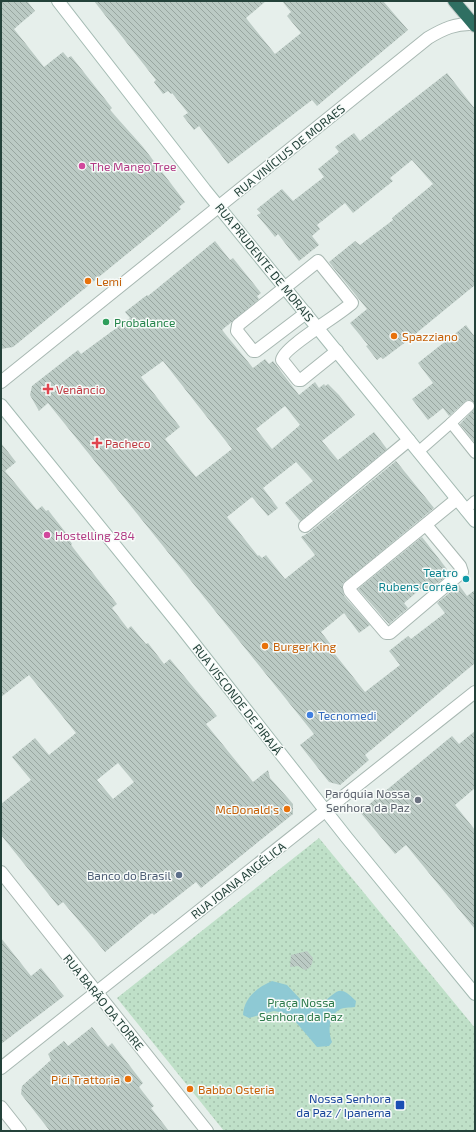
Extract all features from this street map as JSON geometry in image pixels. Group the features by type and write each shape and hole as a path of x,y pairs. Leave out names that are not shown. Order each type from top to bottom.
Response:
{"highway":[{"path":"454,1 474,25"}],"street":[{"name":"RUA PRUDENTE DE MORAIS","path":"58,1 220,207 475,521"},
{"name":"RUA VINÍCIUS DE MORAES","path":"1,382 428,38 445,28 463,24 474,25"},
{"path":"306,313 256,351 253,351 236,331 238,326 318,261 352,300 352,303 283,354 282,360 298,380 301,380 337,351"},
{"name":"RUA VISCONDE DE PIRAJÁ","path":"1,405 181,627 326,811 475,994"},
{"path":"305,526 409,440"},
{"path":"426,525 460,566 462,572 390,633 386,633 349,587 457,499"},
{"name":"RUA JOANA ANGÉLICA","path":"1,1068 475,692"},
{"name":"RUA BARÃO DA TORRE","path":"1,872 207,1131"},
{"path":"1,1107 20,1131"}],"lane":[{"path":"418,452 469,406"},
{"path":"451,422 475,453"},
{"path":"466,510 475,501"}],"green space":[{"name":"Praça Nossa Senhora da Paz","path":"319,838 475,1028 475,1131 224,1131 117,998"}],"water":[{"path":"272,981 287,985 303,1002 310,1007 321,1004 338,991 342,991 350,995 356,1001 355,1007 342,1008 335,1013 330,1025 332,1042 329,1046 317,1047 289,1014 274,1011 249,1018 243,1015 248,999 252,994"}],"building":[{"path":"1,1 27,1 35,11 14,29 44,67 63,52 68,58 71,56 112,108 110,110 143,147 185,202 179,207 181,209 160,227 13,347 1,349"},
{"path":"94,1 266,1 246,18 275,54 301,33 287,16 291,12 282,1 383,1 408,30 317,106 312,100 228,164 199,126 194,130 183,116 188,113 172,93 171,94 168,91 163,94 154,82 156,80"},
{"path":"447,73 475,109 475,285 403,344 383,359 381,357 377,360 366,346 368,345 350,323 367,309 329,262 355,241 360,245 393,220 392,218 433,184 412,160 390,178 393,181 353,213 345,203 317,225 320,229 312,236 319,245 299,261 278,234 275,237 257,215 261,213 257,209 282,189 293,201 324,177 318,169 339,152 335,147 354,133 360,141"},
{"path":"215,241 230,260 233,258 261,293 257,296 259,299 222,330 253,368 265,359 269,364 273,361 299,395 315,382 319,388 324,384 325,386 328,384 339,395 355,415 322,441 338,460 374,432 387,449 300,521 285,503 313,481 296,462 263,488 278,508 268,516 252,497 227,517 258,556 259,555 262,558 266,555 285,579 315,555 301,537 310,532 396,461 434,508 342,584 344,596 370,625 359,633 344,613 321,632 336,651 334,653 365,692 400,665 389,651 408,636 411,639 445,613 437,603 459,585 467,596 475,590 475,663 365,755 369,760 340,785 329,782 300,745 314,734 48,403 39,411 30,395 32,386 78,350 81,354 130,318 125,312 147,295 148,296","holes":["163,361 232,449 196,477 165,439 180,427 141,377","285,406 300,425 272,449 256,429"]},
{"path":"466,325 475,337 475,404 471,400 467,400 449,416 443,408 428,420 412,399 433,383 418,363"},
{"path":"475,408 475,443 460,424"},
{"path":"1,443 16,462 5,471 37,510 42,506 46,511 48,510 70,538 71,545 117,604 112,608 128,629 131,626 146,644 148,643 164,664 170,659 217,716 206,724 253,782 268,770 270,778 293,804 293,814 201,888 196,882 154,915 152,913 105,952 63,902 58,906 1,835 1,804 31,780 12,757 35,738 49,755 76,733 29,675 1,697","holes":["118,763 134,782 113,799 97,780"]},
{"path":"422,537 450,573 428,591 424,586 404,603 408,608 389,624 358,589"},
{"path":"475,731 475,788 455,805 475,830 475,929 406,845 395,854 360,812 452,736 459,744"},
{"path":"1,938 31,976 41,968 64,996 1,1044"},
{"path":"307,951 313,958 312,964 309,968 305,970 298,966 290,967 291,955"},
{"path":"92,1027 108,1047 112,1043 143,1083 139,1087 154,1106 151,1108 169,1131 50,1131 21,1094 22,1086 51,1060 48,1054 64,1041 68,1046"}],"place":[{"name":"The Mango Tree","path":"82,166"},
{"name":"Lemi","path":"88,281"},
{"name":"Probalance","path":"106,322"},
{"name":"Spazziano","path":"394,336"},
{"name":"Venâncio","path":"48,389"},
{"name":"Pacheco","path":"97,443"},
{"name":"Hostelling 284","path":"47,535"},
{"name":"Teatro Rubens Corrêa","path":"466,579"},
{"name":"Burger King","path":"265,646"},
{"name":"Tecnomedi","path":"310,715"},
{"name":"Paróquia Nossa Senhora da Paz","path":"418,800"},
{"name":"McDonald's","path":"287,809"},
{"name":"Banco do Brasil","path":"179,875"},
{"name":"Pici Trattoria","path":"128,1079"},
{"name":"Babbo Osteria","path":"190,1089"},
{"name":"Nossa Senhora da Paz / Ipanema","path":"400,1105"}]}
